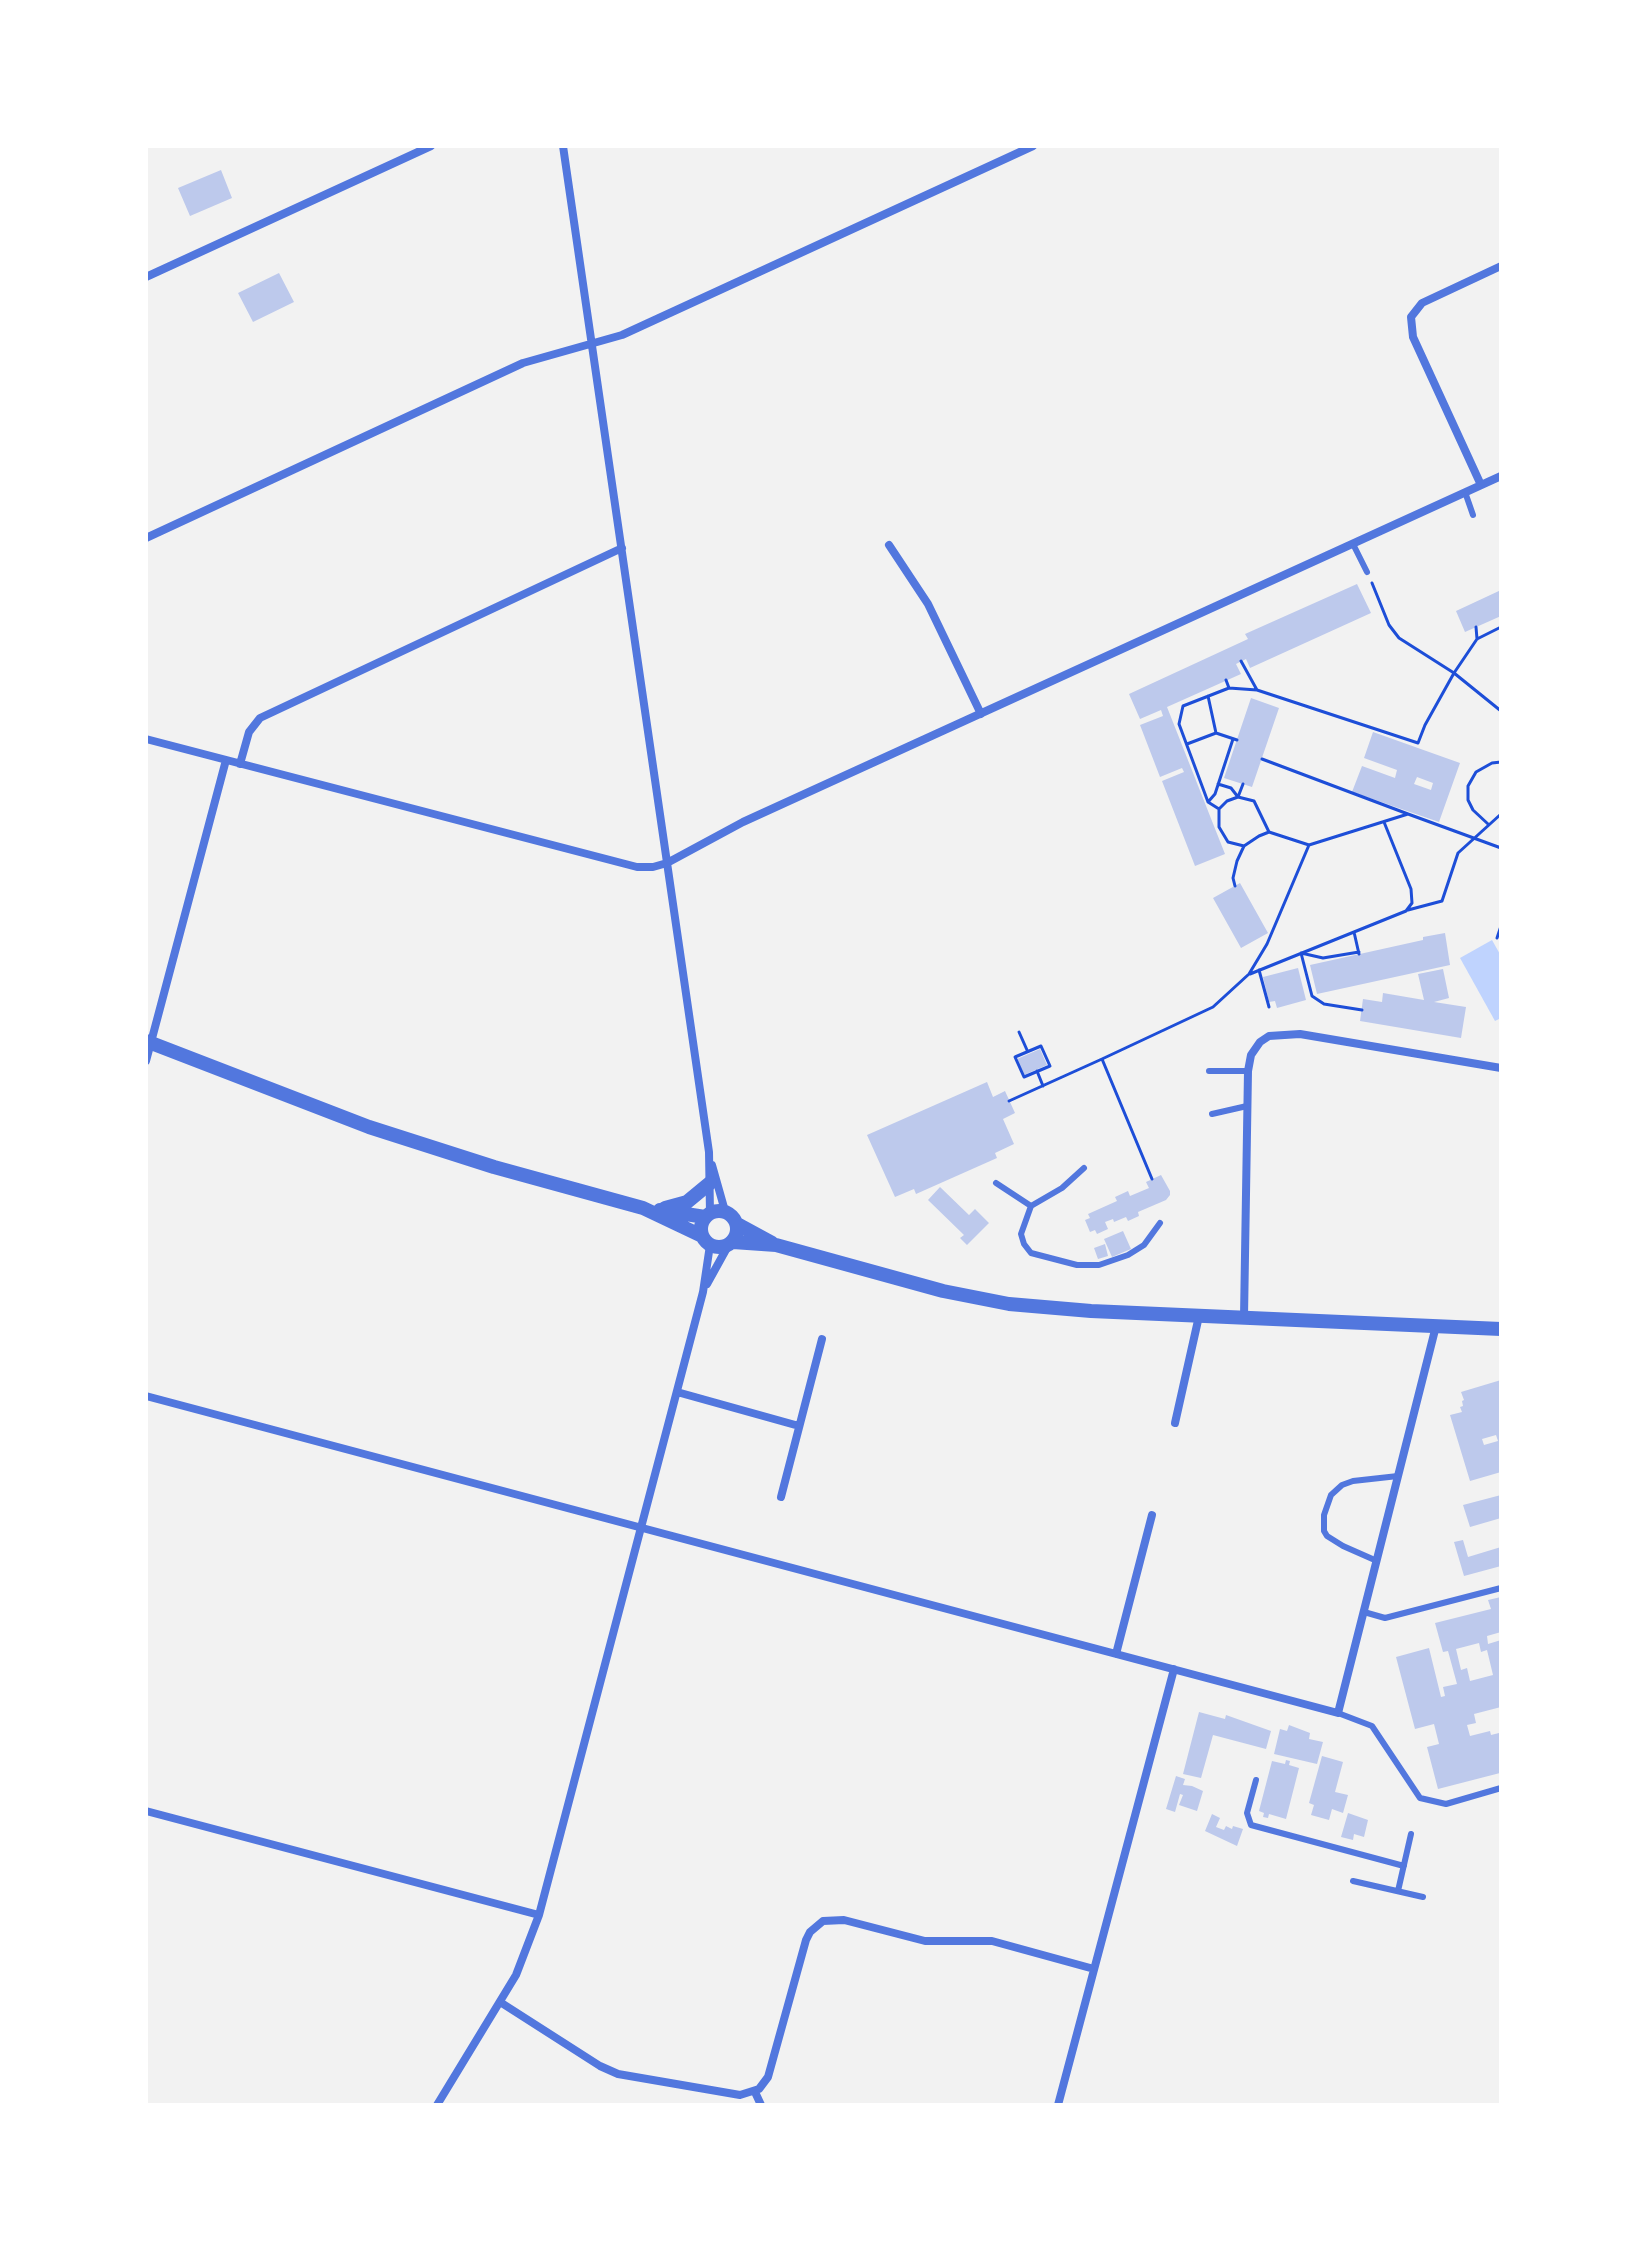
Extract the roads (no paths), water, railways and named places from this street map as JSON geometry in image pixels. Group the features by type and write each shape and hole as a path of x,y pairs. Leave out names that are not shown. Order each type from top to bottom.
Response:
{"street":[{"path":"146,277 431,146"},
{"path":"437,2105 516,1975 539,1915 703,1292 706,1241 701,1229 714,1214 709,1152 563,146"},
{"path":"146,538 523,363 622,335 1018,149 1033,146"},
{"path":"1481,485 1413,337 1411,317 1422,303 1501,266"},
{"path":"146,739 646,868 667,863 743,822 1501,476"},
{"path":"889,545 928,604 981,714"},
{"path":"240,764 249,732 260,718 622,548"},
{"path":"146,1061 148,1042 226,760"},
{"path":"1244,1317 1248,1071 1251,1055 1260,1042 1283,1033 1501,1068"},
{"path":"148,1042 379,1131 494,1167 650,1209 733,1216 737,1233 703,1292"},
{"path":"709,1152 714,1214"},
{"path":"650,1209 687,1202 710,1183"},
{"path":"650,1209 719,1248 731,1244 776,1245"},
{"path":"737,1224 776,1245 994,1302 1045,1308 1501,1329"},
{"path":"1175,1423 1199,1316"},
{"path":"146,1396 1338,1713 1436,1326"},
{"path":"781,1497 822,1339"},
{"path":"677,1392 799,1426"},
{"path":"1116,1654 1152,1515"},
{"path":"1058,2105 1174,1669"},
{"path":"146,1811 539,1915"},
{"path":"500,2002 600,2066 618,2074 740,2095 755,2092 768,2077 806,1940 823,1921 844,1920 925,1941 992,1941 1094,1969"},
{"path":"755,2092 761,2105"}],"lane":[{"path":"1465,492 1473,515"},
{"path":"1353,544 1367,572"},
{"path":"1209,1071 1248,1071"},
{"path":"1212,1114 1247,1106"},
{"path":"1084,1168 1062,1188 1031,1206 1021,1234 1031,1253 1077,1265 1099,1265 1128,1255 1144,1245 1160,1223"},
{"path":"996,1183 1031,1206"},
{"path":"1377,1561 1327,1536 1324,1515 1331,1495 1342,1485 1398,1476"},
{"path":"1364,1612 1385,1618 1501,1588"},
{"path":"1338,1713 1372,1726 1420,1798 1446,1804 1501,1788"},
{"path":"1256,1780 1247,1813 1251,1825 1404,1866"},
{"path":"1398,1891 1411,1834"},
{"path":"1353,1881 1423,1897"}],"water":[{"path":"1492,940 1501,956 1501,1018 1495,1021 1460,958"}]}
